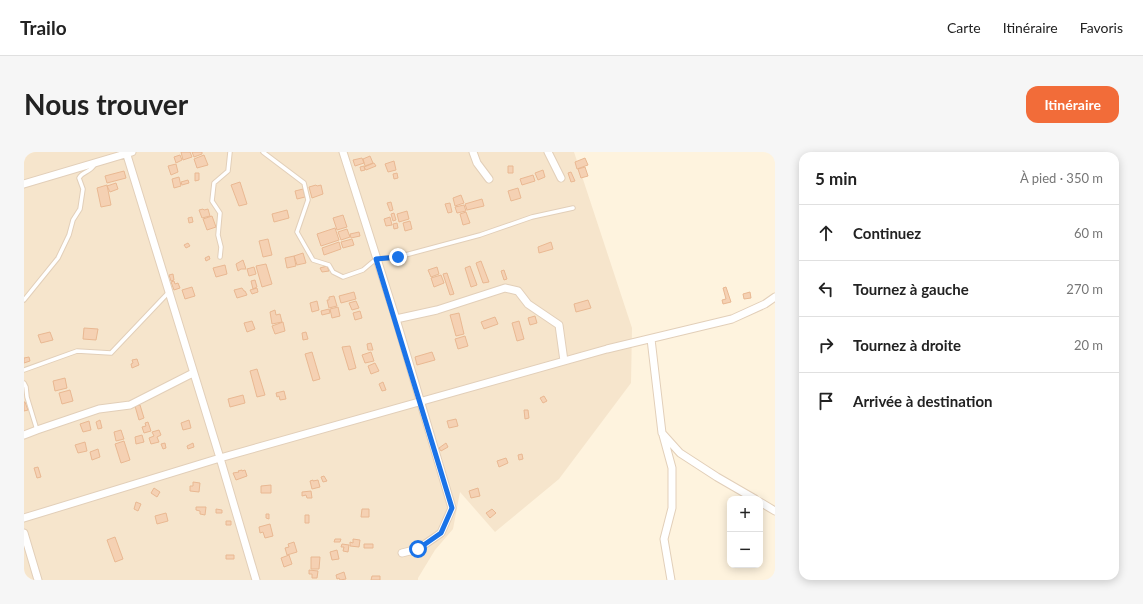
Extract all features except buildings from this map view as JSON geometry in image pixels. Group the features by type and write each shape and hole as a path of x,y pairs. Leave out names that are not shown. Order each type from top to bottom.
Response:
{"street":[{"path":"344,152 376,259 396,319 452,508 441,533 418,549 402,553"},
{"path":"473,152 476,163 489,179"},
{"path":"548,152 561,178"},
{"path":"24,184 128,153 256,580"},
{"path":"396,319 437,310 505,288 518,291 528,304 559,325 564,361"},
{"path":"24,518 220,458 564,361 732,319 765,304 775,297"},
{"path":"651,339 662,432 672,468 672,508 664,539 672,580"},
{"path":"24,436 37,430 99,409 130,405 193,373"},
{"path":"662,432 680,453 750,496"},
{"path":"763,504 775,511"},
{"path":"24,533 38,580"}],"lane":[{"path":"220,257 221,247 218,235 220,213 212,201 214,183 228,170 230,152"},
{"path":"263,152 304,183 308,200 298,232 313,260 329,265 333,272 343,277 363,270 376,259 398,257 480,235 532,217 573,208"},
{"path":"25,298 58,258 72,220 80,209 83,189 79,178 81,175 92,170 96,163"},
{"path":"24,370 77,351 110,353 169,292"},
{"path":"24,383 37,430"}],"shaded area":[{"path":"24,152 574,152 632,328 631,383 559,479 495,532 460,492 453,529 435,550 418,580 24,580"}],"route":[{"path":"398,257 376,259 396,319 452,508 441,533 418,549"}]}
